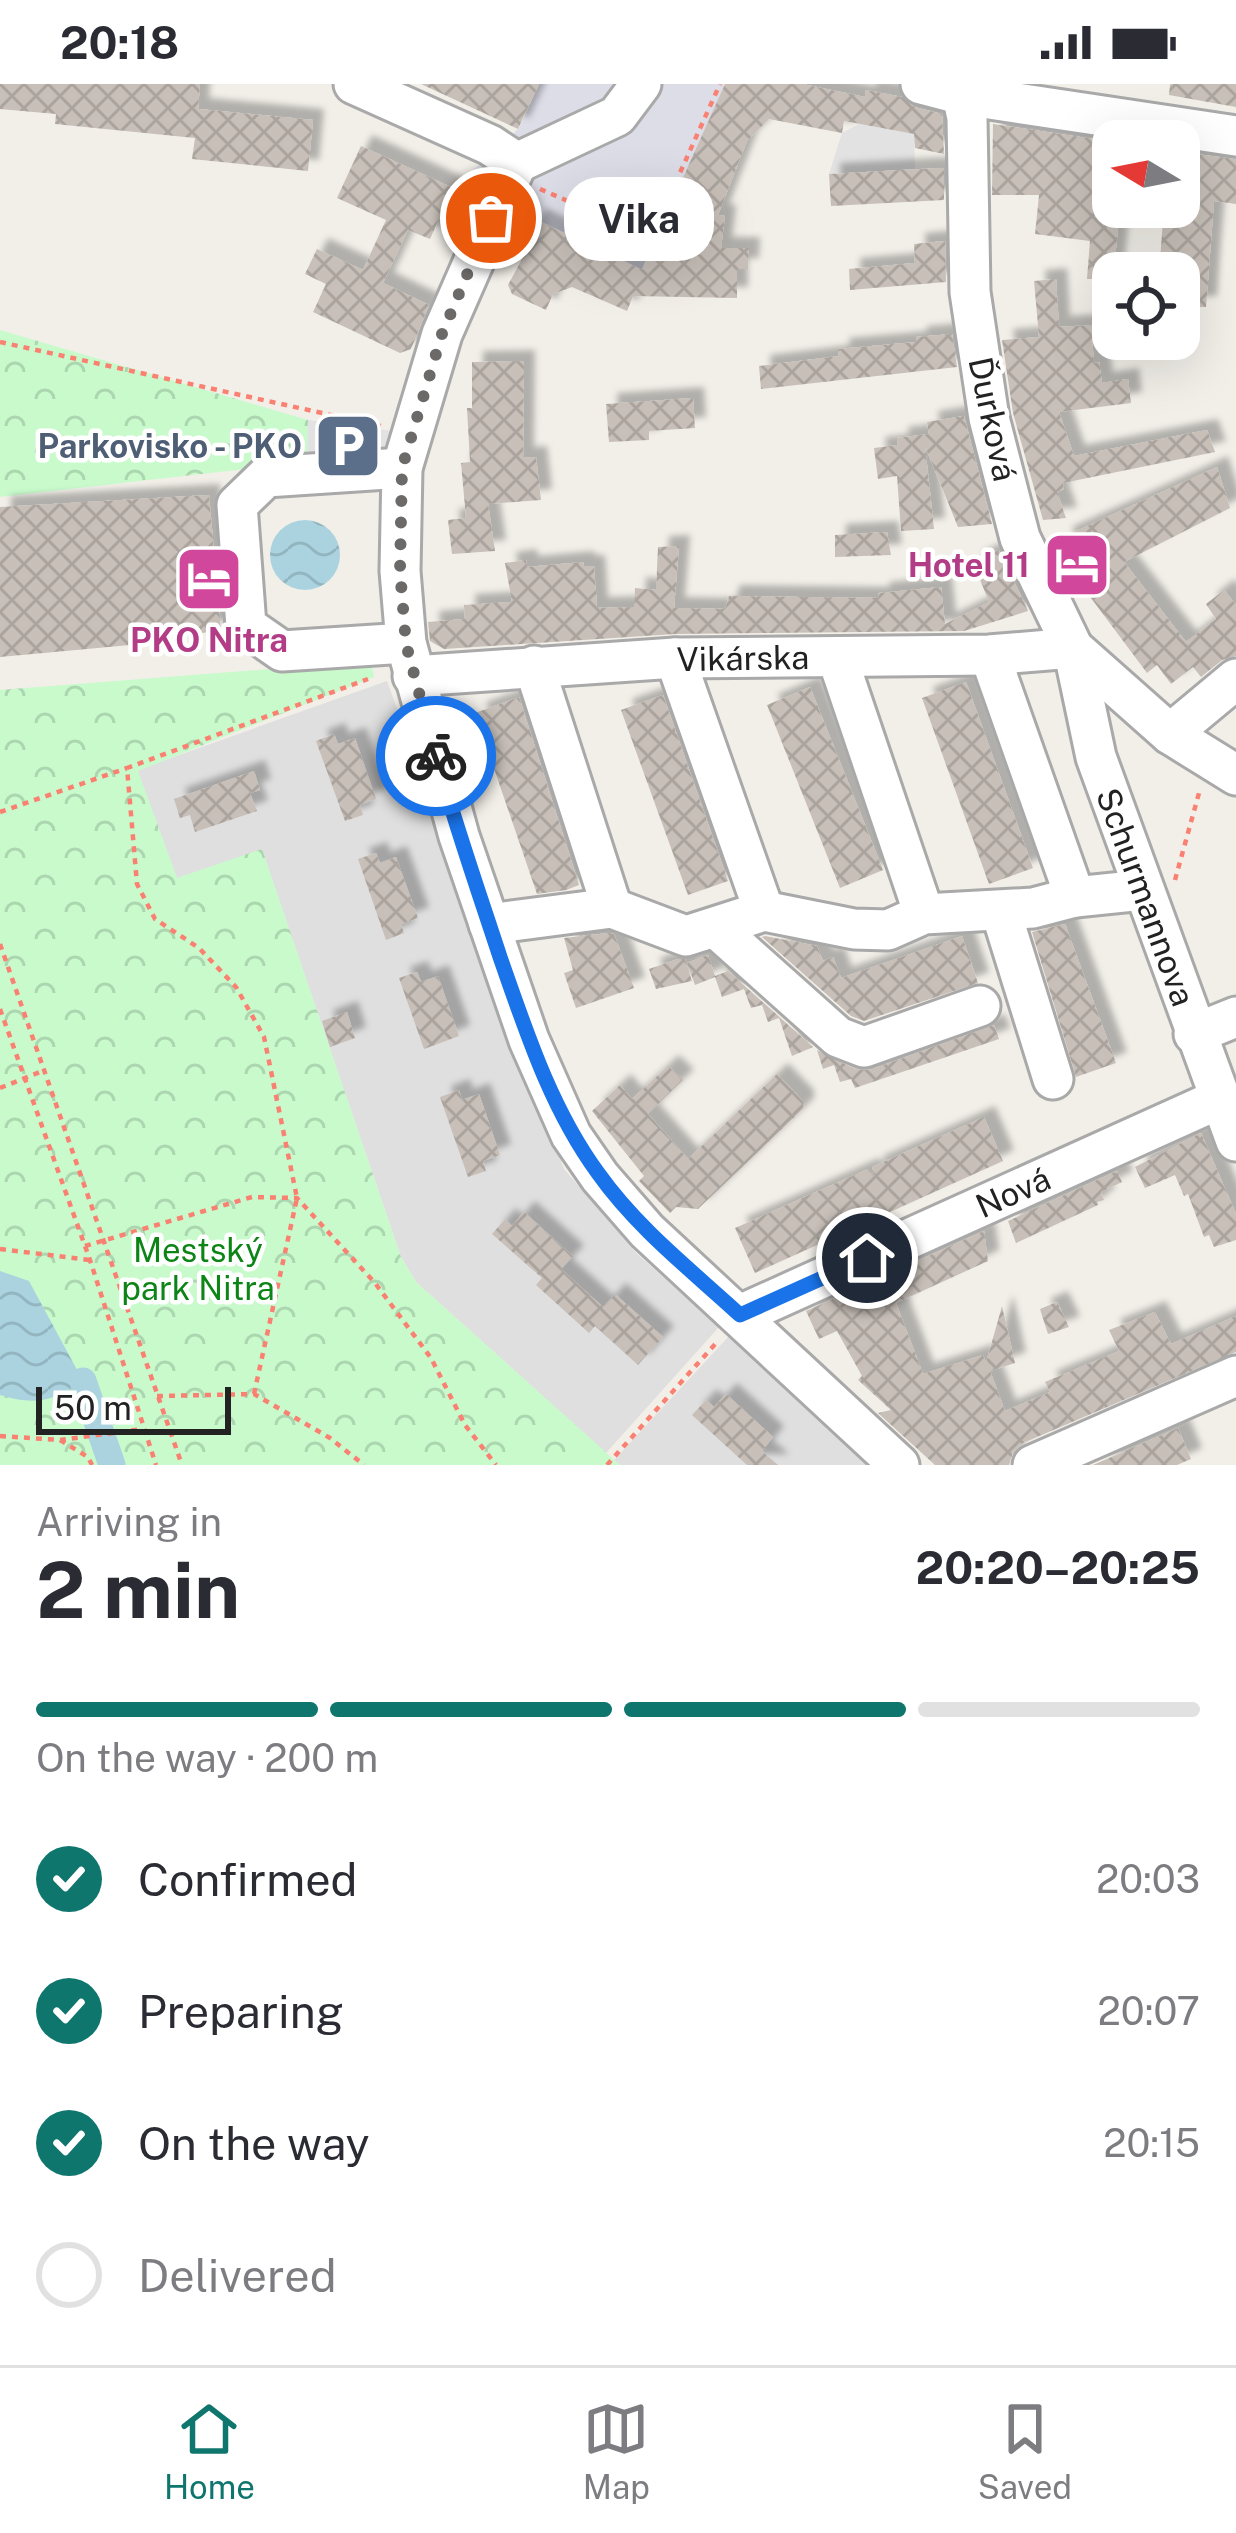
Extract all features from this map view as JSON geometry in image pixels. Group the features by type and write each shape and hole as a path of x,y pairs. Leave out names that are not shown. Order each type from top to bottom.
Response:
{"street":[{"path":"354,84 490,145 524,174"},
{"path":"641,84 616,116 524,174 442,334 406,450 400,571 410,660 489,924 529,1040 572,1135 646,1231 899,1465"},
{"path":"921,84 1236,136"},
{"name":"Ďurková","path":"961,89 967,118 970,292 989,418 1020,538 1073,648 1219,778"},
{"name":"Vikárska","path":"406,450 266,477 237,505 246,626 282,651 534,666 675,658 989,655 1073,648"},
{"name":"Schurmannova","path":"1073,648 1090,734 1158,890 1194,1034 1236,1142"},
{"path":"837,656 924,914"},
{"path":"675,658 764,911"},
{"path":"534,666 612,908"},
{"path":"995,670 1075,897"},
{"path":"1170,734 1236,679"},
{"path":"1090,734 1135,704"},
{"path":"489,924 612,908 686,936 764,911 854,929 888,930 924,914 1001,912 1075,897 1158,890"},
{"path":"1001,912 1053,1079"},
{"path":"716,928 838,1037 863,1047 980,1006"},
{"path":"1194,1034 1236,1017"},
{"name":"Nová","path":"740,1315 1219,1099"},
{"path":"1033,1465 1236,1376"}],"path":[{"path":"524,174 651,237 720,84"},
{"path":"0,341 406,450"},
{"path":"0,812 368,679"},
{"path":"127,768 137,884 154,920 200,948 236,987 264,1036 297,1198 254,1394"},
{"path":"1158,890 1219,778"},
{"path":"0,944 182,1465"},
{"path":"0,1009 91,1260 156,1465"},
{"path":"0,1088 45,1070"},
{"path":"85,1246 252,1197 297,1198 375,1283 431,1358 465,1425 496,1465"},
{"path":"0,1249 91,1260"},
{"path":"607,1465 740,1315"},
{"path":"157,1396 254,1394 330,1438 364,1465"},
{"path":"0,1436 60,1440 144,1429"},
{"path":"60,1440 88,1457 92,1465"}],"shaded area":[{"path":"539,84 725,84 644,271 539,221 453,188 519,128"},
{"path":"859,124 914,134 915,169 829,174 842,133"},
{"name":"Parkovisko - PKO","path":"308,420 392,431 380,479 307,462"},
{"path":"387,681 564,1169 635,1252 719,1327 606,1453 416,1282 401,1257 262,850 177,879 137,770"},
{"path":"730,1335 871,1465 620,1465 614,1460"}],"green space":[{"path":"0,330 308,420 307,462 0,497"},
{"name":"Mestský park Nitra","path":"371,661 374,677 138,771 177,878 262,849 401,1257 416,1282 620,1465 0,1465 0,690"}],"water":[{"path":"305,520 330,530 340,555 330,580 305,590 280,580 270,555 280,530"},
{"path":"0,1271 29,1281 83,1381 44,1400 0,1395"}],"building":[{"path":"0,84 200,84 198,109 313,120 308,171 192,159 195,138 55,124 56,114 0,109"},
{"path":"421,84 539,84 518,129"},
{"path":"725,84 802,84 865,97 866,90 902,97 914,107 942,114 944,154 915,148 914,134 844,121 842,133 769,119 747,141 718,215 725,216 721,248 749,248 748,269 737,269 737,298 633,296 627,311 572,287 553,294 546,310 512,294 508,285 528,248 523,246 535,219 642,270 652,246 673,256 669,209"},
{"path":"1170,84 1236,84 1236,107 1169,95"},
{"path":"993,124 1092,139 1092,228 1118,228 1116,252 1092,252 1092,279 1087,279 1090,241 1035,234 1039,195 992,195"},
{"path":"361,146 453,188 430,239 408,230 383,283 429,305 411,349 400,353 313,312 326,284 305,274 317,249 363,270 386,220 337,198"},
{"path":"1200,155 1236,159 1236,204 1214,201 1206,307 1200,307 1200,252 1161,252 1162,228 1200,228"},
{"path":"944,168 944,200 831,206 829,174"},
{"path":"945,241 946,282 850,290 849,269 915,263 914,244"},
{"path":"1056,279 1059,327 1091,325 1092,360 1099,362 1102,383 1128,379 1131,403 1059,412 1074,456 1207,430 1215,452 1063,483 1064,489 1057,492 1066,518 1043,520 1013,413 1002,340 1039,337 1034,281"},
{"path":"952,334 957,367 761,389 759,366 839,356 838,349"},
{"path":"524,361 523,458 536,457 541,500 488,504 495,551 452,554 448,520 466,518 461,463 470,462 467,408 472,408 472,362"},
{"path":"693,398 695,428 649,431 649,440 609,442 606,404"},
{"path":"964,416 992,524 958,527 925,446 934,529 901,531 897,476 878,479 874,448 898,445 897,438 929,434 927,422"},
{"path":"1217,467 1230,508 1124,562 1186,642 1216,619 1206,604 1224,590 1236,605 1236,656 1222,660 1201,677 1193,667 1171,684 1157,665 1147,673 1082,586 1061,538"},
{"name":"PKO Nitra","path":"209,495 221,631 0,657 0,507"},
{"path":"887,532 891,555 835,557 835,535"},
{"path":"679,546 674,608 725,609 729,596 878,598 879,593 941,587 945,624 989,602 973,562 999,550 1028,611 964,631 675,634 444,649 430,641 428,622 465,619 464,605 512,602 505,563 526,560 527,567 583,562 594,566 597,608 634,607 635,588 656,590 658,547"},
{"path":"966,682 1033,868 989,884 922,698"},
{"path":"810,687 883,870 840,888 767,705"},
{"path":"663,695 728,881 688,895 621,710"},
{"path":"519,697 579,885 566,890 537,894 475,713"},
{"path":"334,734 338,744 355,738 376,799 360,805 363,815 345,821 316,741"},
{"path":"254,771 260,790 250,793 257,811 195,832 190,815 180,818 174,799"},
{"path":"376,853 380,863 396,857 418,918 401,924 404,933 386,940 358,859"},
{"path":"1065,924 1116,1063 1076,1077 1032,932"},
{"path":"614,934 634,988 576,1008 564,973 573,970 564,938"},
{"path":"765,936 817,946 823,961 833,957 841,978 962,936 978,983 864,1021 851,1016"},
{"path":"708,955 715,976 728,971 813,1047 792,1056 779,1018 768,1022 762,1005 751,1008 744,989 722,997 715,977 695,985 687,963"},
{"path":"685,959 692,981 656,989 649,969"},
{"path":"417,972 421,982 438,976 459,1036 424,1049 399,978"},
{"path":"347,1012 355,1038 330,1047 322,1021"},
{"path":"994,1025 999,1039 855,1088 851,1079 840,1082 834,1065 823,1069 817,1050 855,1069 870,1070"},
{"path":"668,1066 683,1080 648,1114 688,1159 777,1074 803,1101 803,1109 698,1209 676,1207 670,1213 639,1181 644,1176 592,1111 620,1085 632,1099"},
{"path":"459,1090 462,1100 479,1094 500,1155 483,1161 486,1171 468,1177 440,1097"},
{"path":"984,1117 1003,1161 755,1273 735,1228 868,1169 875,1176 872,1167"},
{"path":"1201,1133 1236,1214 1236,1240 1214,1247 1209,1235 1204,1237 1188,1194 1184,1196 1175,1175 1145,1188 1135,1167"},
{"path":"1117,1171 1122,1182 1101,1192 1104,1200 1098,1205 1016,1243 1008,1221"},
{"path":"524,1212 573,1256 561,1269 603,1307 615,1294 663,1337 638,1365 595,1326 589,1333 536,1285 542,1278 492,1234 505,1219 512,1226"},
{"path":"984,1231 988,1261 896,1303 923,1374 983,1355 986,1363 1002,1306 1015,1363 990,1371 1005,1411 1050,1392 1045,1382 1119,1351 1109,1330 1155,1312 1171,1344 1236,1316 1236,1352 1023,1443 1013,1452 1009,1465 935,1465 878,1413 891,1410 858,1380 862,1376 837,1331 819,1339 806,1311"},
{"path":"1057,1302 1069,1327 1048,1334 1040,1309"},
{"path":"726,1394 773,1437 762,1451 778,1465 747,1465 692,1415 706,1400 714,1407"},
{"path":"1178,1428 1191,1459 1177,1465 1093,1465"}],"waterway":[{"path":"83,1381 112,1465"}],"way so far":[{"path":"436,756 406,644 400,571 402,468 442,334 491,218"}],"place":[{"name":"Vika","path":"491,218"},
{"name":"Parkovisko - PKO","path":"348,446"},
{"name":"Hotel 11","path":"1077,565"},
{"name":"PKO Nitra","path":"209,579"}],"route":[{"path":"436,756 529,1040 572,1135 646,1231 740,1315 867,1258"}]}
